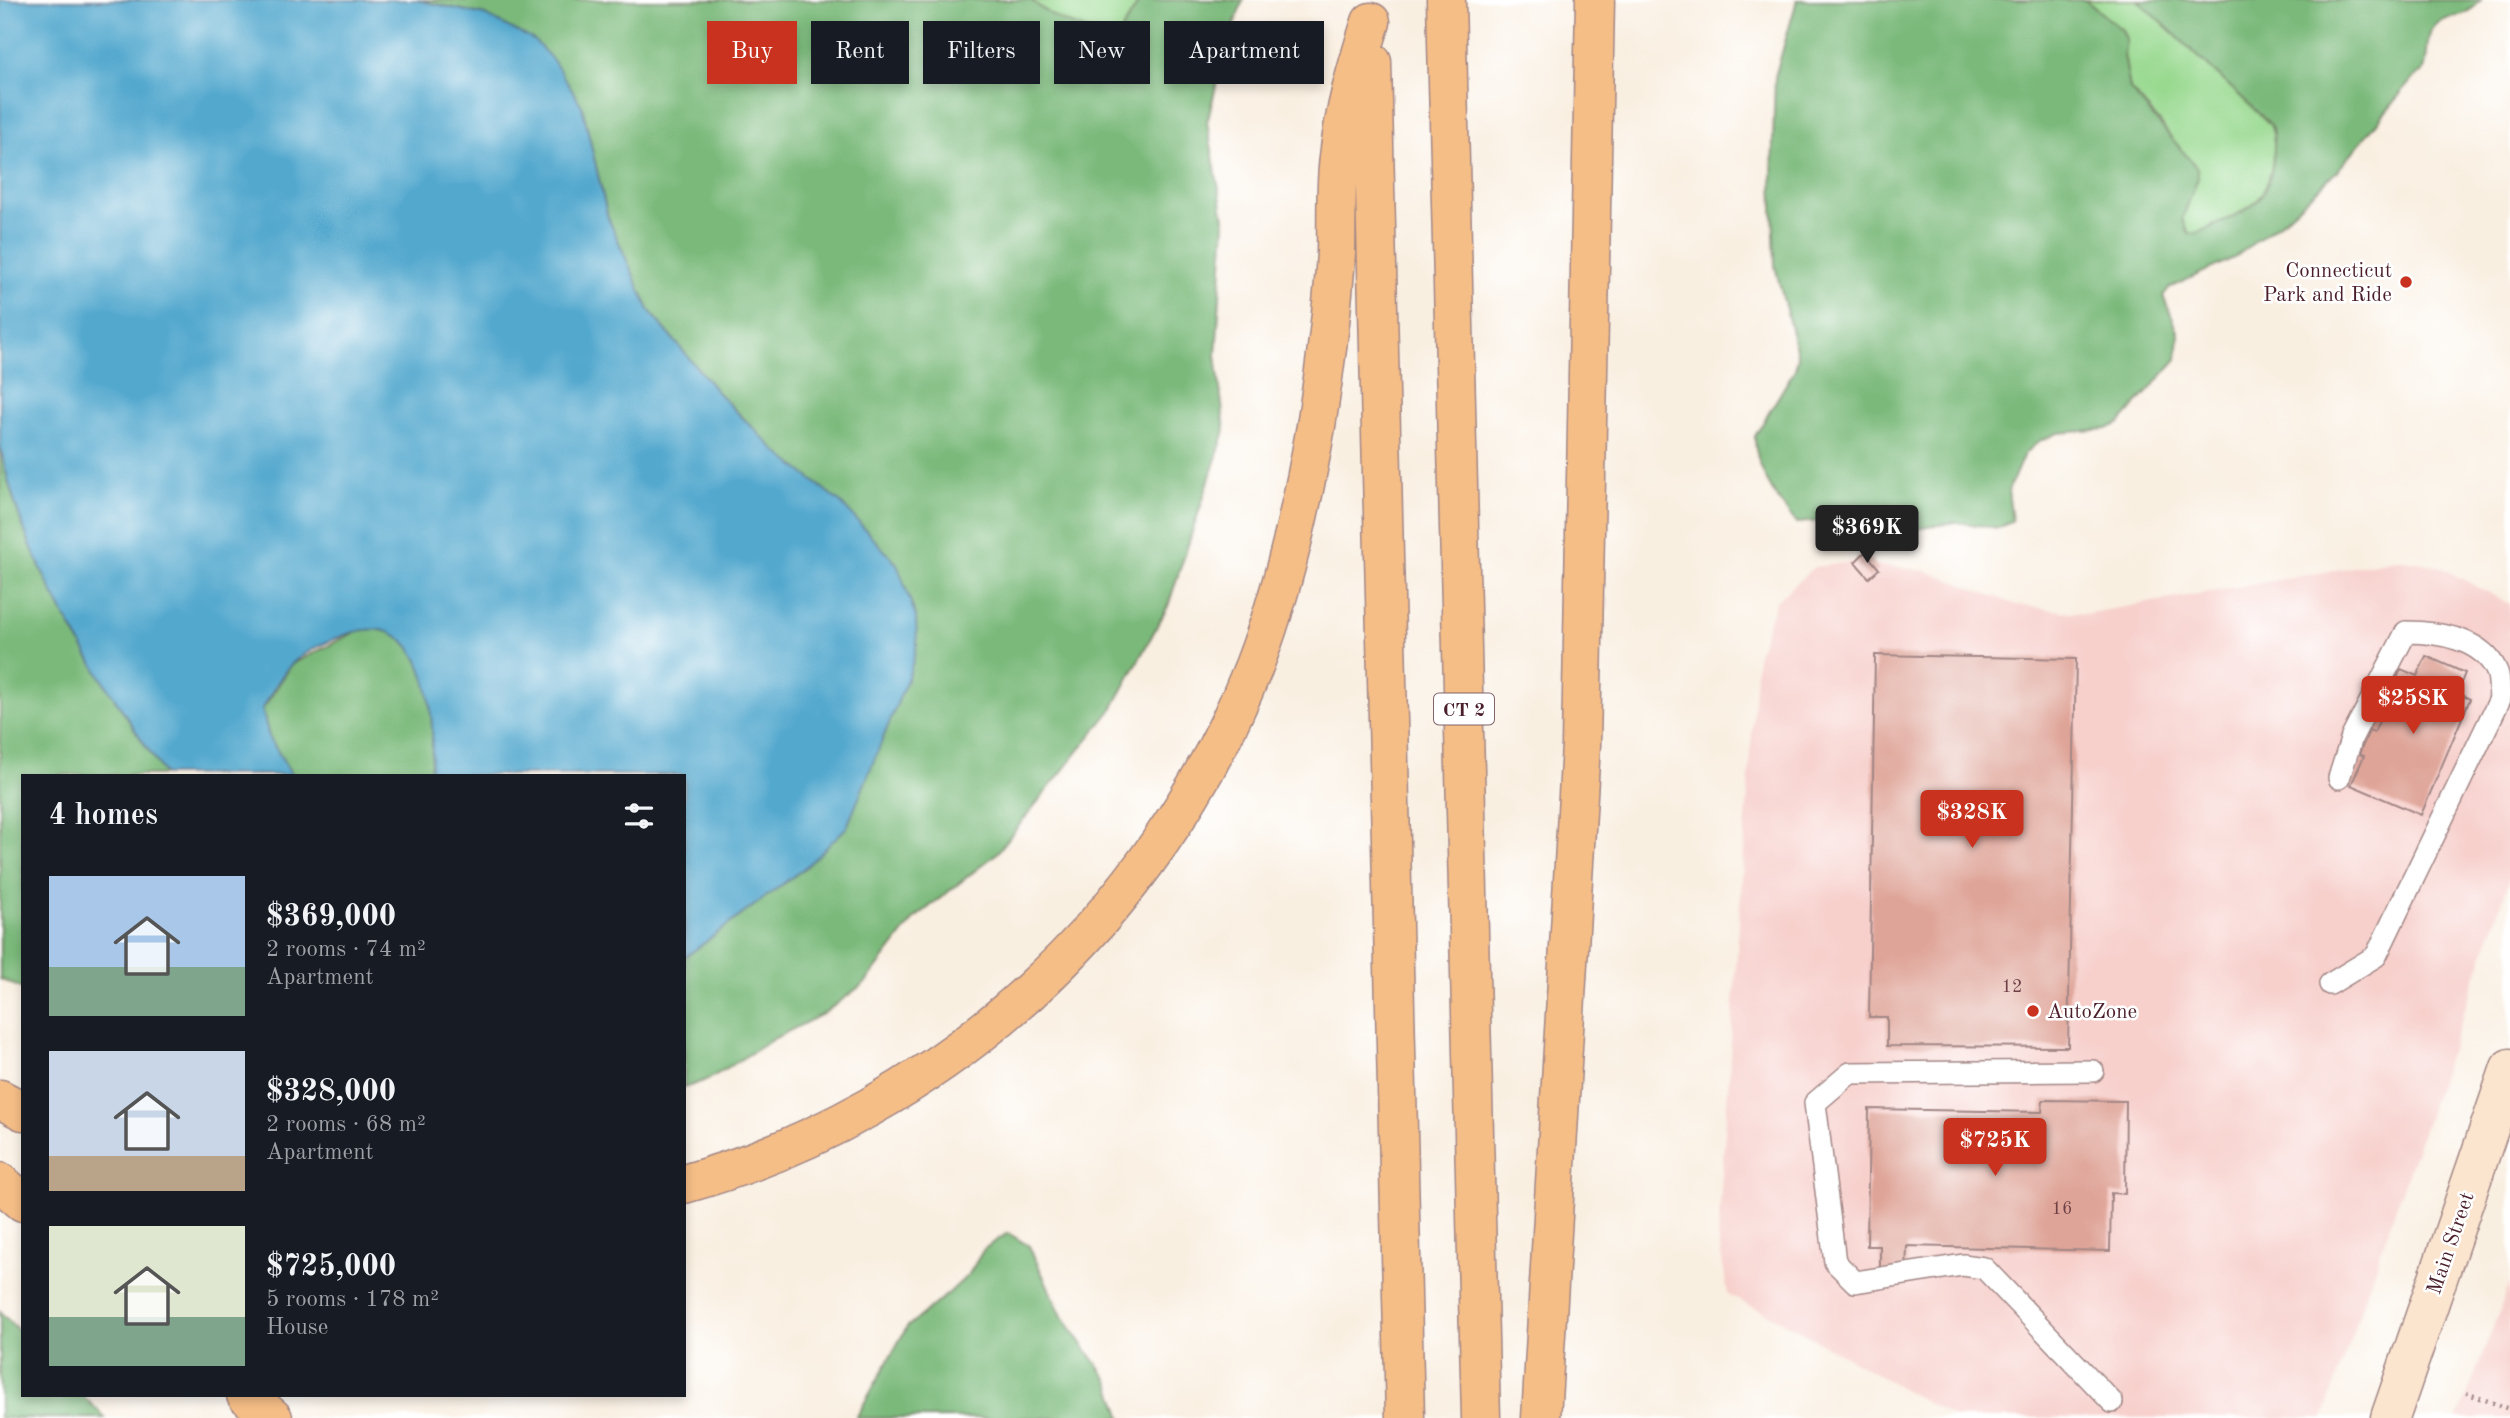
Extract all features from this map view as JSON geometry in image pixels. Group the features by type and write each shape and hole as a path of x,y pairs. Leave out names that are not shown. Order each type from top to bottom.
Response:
{"highway":[{"name":"CT 2","path":"1446,0 1481,1418"},
{"path":"1541,1418 1581,745 1595,0"},
{"path":"686,1183 779,1149 855,1114 923,1074 985,1032 1045,980 1105,915 1150,857 1196,784 1254,667 1280,590 1294,532 1316,427 1328,344 1334,292 1339,157 1348,106 1371,11"},
{"path":"1371,11 1405,1418"},
{"path":"0,1099 21,1110"},
{"path":"0,1182 21,1200"},
{"path":"248,1397 273,1418"}],"main road":[{"name":"Main Street","path":"2390,1418 2510,1068"}],"lane":[{"path":"2330,984 2376,956 2500,699 2497,672 2480,651 2441,632 2406,632 2352,737 2339,778"},
{"path":"2093,1070 1850,1073 1815,1102 1835,1262 1855,1282 1962,1265 1984,1268 2112,1402"}],"path":[{"path":"2466,1393 2510,1409"}],"shaded area":[{"path":"2398,559 2436,565 2510,604 2510,879 2323,1418 1955,1418 1782,1321 1728,1295 1718,1236 1757,656 1776,601 1814,567 1852,562 1926,571 2017,605 2084,614"},
{"path":"2510,1283 2510,1418 2458,1418"}],"green space":[{"path":"417,0 1031,0 1064,21 1054,21 1054,84 1150,84 1150,21 1127,21 1140,0 1243,0 1235,21 1164,21 1164,84 1217,84 1207,122 1225,224 1216,354 1225,431 1168,606 1112,709 996,854 914,919 866,982 823,1014 775,1038 709,1079 686,1087 686,956 808,865 775,450 717,392 649,310 608,218 582,106 485,15"},
{"path":"1031,0 1140,0 1127,21 1064,21"},
{"path":"1797,0 2085,0 2122,30 2126,39 2124,55 2130,89 2197,168 2198,178 2182,219 2189,233 2196,234 2242,212 2261,196 2270,176 2274,154 2273,132 2270,124 2138,0 2481,0 2474,7 2441,21 2433,28 2423,72 2415,76 2337,171 2287,217 2234,258 2169,288 2163,296 2179,334 2177,359 2120,423 2107,429 2058,433 2039,441 2024,454 2008,491 2012,521 1999,528 1956,522 1882,535 1843,519 1797,523 1768,483 1756,447 1755,436 1795,369 1798,357 1775,266 1772,176 1775,77"},
{"path":"2085,0 2138,0 2270,124 2274,154 2270,176 2261,196 2249,208 2196,234 2189,233 2182,219 2198,178 2160,122 2130,89 2124,55 2126,39 2122,30"},
{"path":"0,445 26,534 45,577 89,658 164,774 21,774 21,988 0,979"},
{"path":"363,628 390,632 405,642 416,657 429,695 432,716 430,774 291,774 269,737 262,710 292,664"},
{"path":"1008,1233 1029,1246 1062,1316 1109,1381 1122,1418 856,1418 907,1327 969,1274 984,1249"},
{"path":"0,1312 21,1333 21,1397 84,1397 106,1418 0,1418"}],"water":[{"path":"0,0 417,0 485,15 534,40 553,60 582,106 608,218 649,310 717,392 775,450 841,503 897,564 916,617 917,645 910,672 847,827 808,865 686,956 686,774 430,774 432,723 429,696 422,670 411,649 394,635 372,630 342,636 302,656 283,675 262,709 269,737 291,774 164,774 89,658 45,577 11,490 0,445"}],"building":[{"path":"1865,552 1879,569 1869,578 1855,562"},
{"path":"1875,655 2076,659 2068,1047 1887,1046 1887,1017 1869,1017"},
{"path":"2426,656 2465,673 2457,693 2470,699 2421,815 2351,785 2364,756 2359,754 2369,731 2374,733 2401,669 2417,676"},
{"path":"2043,1100 2126,1101 2125,1194 2111,1193 2110,1251 1907,1246 1906,1272 1880,1271 1880,1246 1867,1246 1869,1109 2042,1112"}],"place":[{"name":"Connecticut Park and Ride","path":"2406,282"},
{"name":"AutoZone","path":"2033,1011"}]}
